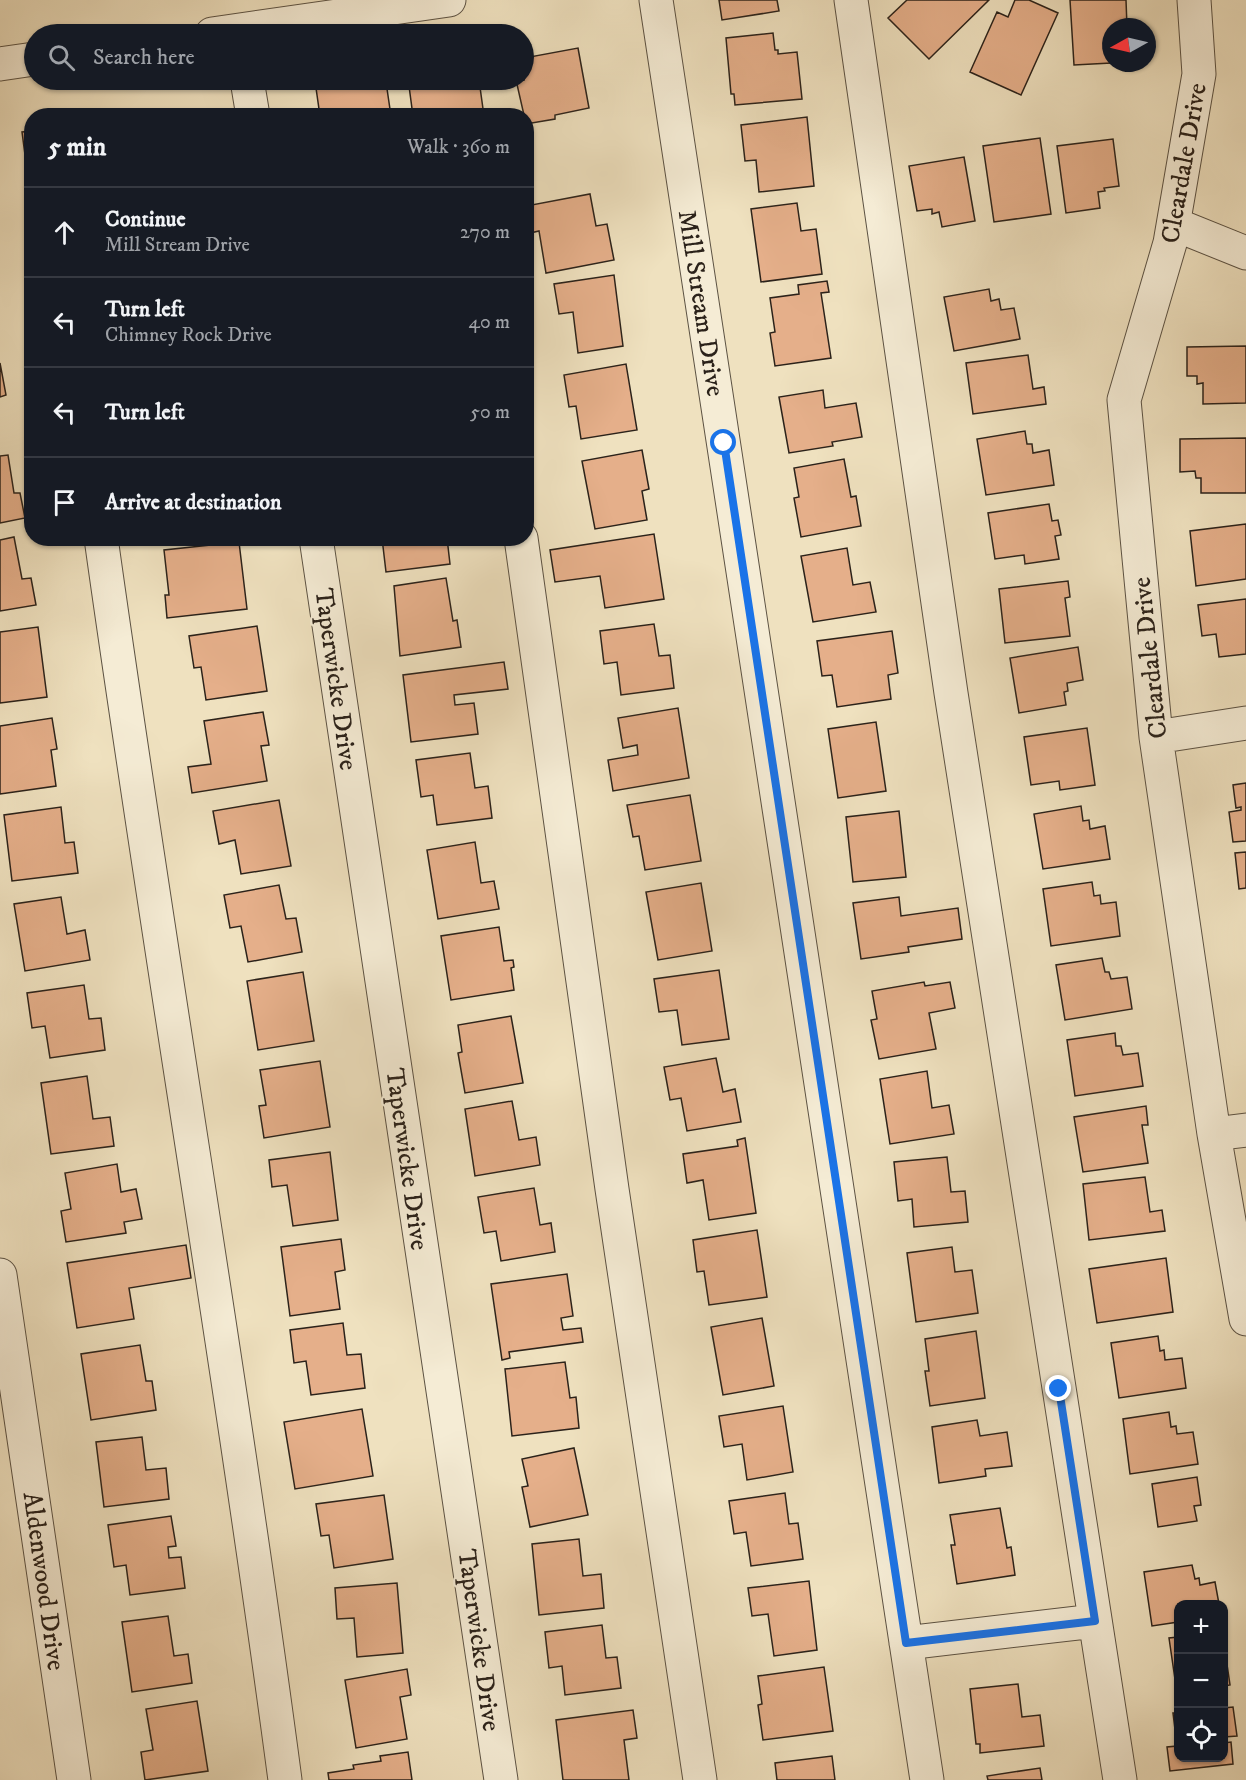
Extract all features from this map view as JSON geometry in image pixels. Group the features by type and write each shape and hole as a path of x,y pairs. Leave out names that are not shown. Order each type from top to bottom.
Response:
{"street":[{"path":"290,24 449,0"},
{"name":"Mill Stream Drive","path":"656,0 927,1780"},
{"path":"851,0 951,693 1120,1780"},
{"name":"Cleardale Drive","path":"1194,0 1199,74 1174,224 1124,400 1156,737 1214,1134 1246,1319"},
{"path":"0,64 24,61"},
{"path":"249,90 252,108"},
{"path":"1174,224 1246,253"},
{"path":"102,546 182,1085 245,1482 285,1780"},
{"name":"Taperwicke Drive","path":"317,546 501,1780"},
{"path":"522,546 612,1189 700,1780"},
{"path":"1156,737 1246,723"},
{"path":"1214,1134 1246,1130"},
{"name":"Aldenwood Drive","path":"0,1275 74,1780"},
{"path":"906,1643 1095,1621"}],"building":[{"path":"719,0 777,0 779,11 722,20"},
{"path":"907,0 989,0 929,59 888,18"},
{"path":"1015,0 1029,0 1058,13 1021,95 970,72 997,12 1008,17"},
{"path":"1070,0 1126,0 1127,18 1102,18 1102,63 1074,65"},
{"path":"773,33 775,50 778,50 778,54 797,52 802,99 735,105 734,94 731,94 726,38"},
{"path":"578,48 589,108 555,115 555,119 534,123 534,108 522,108 518,90 534,90 534,56"},
{"path":"316,90 387,90 390,108 319,108"},
{"path":"410,90 480,90 483,108 412,108"},
{"path":"807,117 814,186 759,192 756,160 745,161 741,125"},
{"path":"1040,138 1051,214 994,222 983,146"},
{"path":"1113,139 1119,186 1104,188 1105,191 1098,192 1100,208 1066,213 1057,146"},
{"path":"964,157 975,221 942,227 939,212 932,214 932,209 917,211 909,166"},
{"path":"590,194 596,226 607,224 614,260 546,273 539,231 534,232 534,204"},
{"path":"797,203 801,231 816,229 822,274 761,282 751,209"},
{"path":"614,275 623,346 578,353 573,312 559,314 554,284"},
{"path":"827,281 829,292 821,293 831,358 775,366 770,333 775,332 770,298 799,294 798,285"},
{"path":"989,289 991,301 999,299 1001,310 1014,308 1020,339 954,351 944,297"},
{"path":"1246,346 1246,403 1203,404 1203,383 1197,384 1197,376 1187,376 1187,347"},
{"path":"1028,355 1033,389 1044,387 1046,404 973,414 966,363"},
{"path":"0,363 6,395 0,397"},
{"path":"626,364 637,430 581,439 576,406 569,407 564,375"},
{"path":"823,390 825,408 856,403 862,437 832,442 833,446 789,453 779,397"},
{"path":"1025,431 1027,444 1032,444 1033,453 1049,450 1054,485 986,495 977,439"},
{"path":"1246,438 1246,493 1201,493 1201,478 1196,478 1195,471 1180,472 1180,439"},
{"path":"642,450 649,489 642,491 647,520 595,529 582,461"},
{"path":"8,455 14,493 20,493 24,518 0,523 0,456"},
{"path":"844,459 851,497 856,496 861,526 801,537 794,498 799,497 794,468"},
{"path":"1049,504 1052,521 1058,520 1061,535 1055,536 1059,559 1025,564 1024,555 995,559 988,513"},
{"path":"1246,524 1246,579 1196,586 1190,531"},
{"path":"654,534 664,599 605,608 600,576 555,582 550,550"},
{"path":"14,537 22,579 31,578 36,605 0,611 0,540"},
{"path":"202,546 239,546 247,609 167,618 165,595 169,595 164,550"},
{"path":"383,546 448,546 450,564 386,572"},
{"path":"847,548 853,585 870,582 876,612 813,622 801,556"},
{"path":"446,578 453,621 457,620 461,647 400,656 394,586"},
{"path":"1068,581 1070,597 1065,598 1070,636 1005,643 999,589"},
{"path":"1246,599 1246,654 1219,657 1216,634 1202,636 1198,605"},
{"path":"654,624 659,656 670,655 674,688 621,695 617,662 604,664 600,631"},
{"path":"257,626 267,691 206,700 201,667 194,668 189,636"},
{"path":"38,627 47,697 0,703 0,632"},
{"path":"892,631 898,673 888,675 891,699 837,707 832,675 822,676 817,641"},
{"path":"1078,647 1083,680 1067,683 1068,691 1064,692 1066,705 1019,713 1010,658"},
{"path":"504,662 508,689 454,695 455,705 474,703 478,734 411,742 403,675"},
{"path":"678,708 689,778 613,791 608,760 638,755 637,745 623,748 618,718"},
{"path":"263,712 269,745 261,746 267,781 192,793 188,767 211,764 204,721"},
{"path":"52,718 57,749 51,750 56,786 0,794 0,726"},
{"path":"876,722 886,791 838,798 828,729"},
{"path":"1087,728 1095,785 1060,790 1059,781 1031,785 1024,737"},
{"path":"470,753 475,788 488,786 492,818 437,825 433,795 421,797 416,760"},
{"path":"1246,783 1246,841 1233,842 1229,812 1241,810 1241,807 1236,808 1233,785"},
{"path":"690,795 701,861 645,870 639,836 633,837 627,805"},
{"path":"279,800 291,866 241,874 235,840 219,844 213,811"},
{"path":"1081,806 1083,821 1089,820 1090,829 1105,826 1110,859 1043,869 1034,814"},
{"path":"61,807 65,843 74,842 78,873 12,881 4,815"},
{"path":"899,811 906,877 853,882 846,817"},
{"path":"475,842 481,883 494,881 499,909 438,919 427,850"},
{"path":"1246,852 1246,888 1239,889 1235,853"},
{"path":"1092,882 1094,896 1100,895 1101,904 1116,902 1120,936 1051,946 1043,889"},
{"path":"701,883 712,951 658,960 646,892"},
{"path":"279,885 286,919 296,918 302,952 248,962 241,926 230,928 224,895"},
{"path":"61,897 67,934 85,930 90,960 25,971 14,904"},
{"path":"899,897 901,916 958,908 962,939 908,947 909,952 861,959 853,903"},
{"path":"499,927 504,961 513,960 514,967 511,968 514,990 451,1000 441,936"},
{"path":"1102,958 1105,972 1109,972 1111,979 1127,977 1132,1009 1065,1020 1056,965"},
{"path":"719,970 729,1039 682,1045 677,1010 659,1012 654,979"},
{"path":"303,972 314,1041 258,1050 247,981"},
{"path":"924,982 925,986 950,982 955,1008 929,1013 936,1049 879,1059 871,1020 877,1019 872,991"},
{"path":"84,985 89,1019 101,1018 105,1050 50,1058 45,1026 32,1028 27,993"},
{"path":"511,1016 523,1083 465,1093 458,1053 462,1052 458,1025"},
{"path":"1115,1033 1116,1046 1121,1046 1123,1055 1138,1053 1143,1086 1075,1096 1067,1040"},
{"path":"716,1058 723,1092 735,1089 741,1122 687,1131 681,1098 670,1100 664,1067"},
{"path":"320,1061 330,1127 264,1138 259,1106 266,1105 260,1070"},
{"path":"927,1071 932,1108 949,1105 954,1134 890,1144 880,1079"},
{"path":"87,1076 93,1119 110,1117 114,1146 51,1154 41,1083"},
{"path":"512,1101 519,1140 536,1137 540,1165 475,1176 465,1109"},
{"path":"1146,1106 1148,1125 1142,1125 1148,1163 1083,1172 1074,1117"},
{"path":"745,1138 756,1213 709,1220 703,1180 687,1183 683,1154 738,1146 737,1140"},
{"path":"330,1152 338,1220 293,1226 287,1185 272,1187 269,1160"},
{"path":"947,1157 951,1192 965,1191 968,1222 914,1227 912,1199 898,1201 894,1162"},
{"path":"117,1164 121,1192 136,1189 142,1219 124,1222 126,1233 66,1242 61,1211 71,1209 65,1173"},
{"path":"1145,1177 1150,1212 1162,1210 1165,1231 1089,1240 1083,1184"},
{"path":"534,1188 540,1225 551,1223 555,1252 501,1261 496,1231 484,1233 478,1197"},
{"path":"757,1230 767,1297 709,1305 704,1271 697,1272 693,1240"},
{"path":"341,1239 345,1270 335,1272 340,1309 290,1316 281,1247"},
{"path":"186,1245 191,1278 129,1288 134,1319 77,1328 67,1263"},
{"path":"952,1247 955,1272 972,1270 978,1313 916,1322 907,1253"},
{"path":"1166,1258 1173,1312 1097,1323 1089,1269"},
{"path":"567,1274 573,1316 561,1318 563,1330 581,1328 583,1342 509,1352 510,1358 502,1360 491,1284"},
{"path":"762,1318 774,1386 723,1395 711,1327"},
{"path":"343,1323 347,1355 361,1354 365,1388 311,1395 306,1361 294,1363 290,1330"},
{"path":"976,1331 985,1398 930,1406 925,1371 929,1371 925,1339"},
{"path":"1158,1336 1160,1351 1164,1350 1165,1360 1182,1358 1186,1388 1119,1398 1111,1343"},
{"path":"140,1345 146,1381 152,1381 156,1410 91,1420 81,1354"},
{"path":"565,1362 570,1398 576,1397 579,1428 512,1436 505,1369"},
{"path":"783,1406 793,1472 747,1480 742,1444 724,1447 719,1416"},
{"path":"362,1409 373,1476 295,1489 284,1422"},
{"path":"1169,1412 1171,1427 1176,1426 1177,1434 1193,1432 1198,1464 1130,1474 1123,1419"},
{"path":"977,1420 980,1436 1007,1432 1012,1466 985,1469 986,1476 939,1483 932,1427"},
{"path":"142,1437 146,1470 166,1468 169,1499 104,1507 96,1442"},
{"path":"574,1448 588,1515 530,1527 522,1487 528,1486 522,1459"},
{"path":"1197,1477 1201,1505 1194,1506 1197,1521 1158,1527 1152,1484"},
{"path":"785,1493 789,1524 798,1523 803,1559 751,1566 746,1532 734,1534 729,1501"},
{"path":"384,1495 393,1559 334,1568 329,1535 321,1536 316,1504"},
{"path":"1000,1508 1007,1548 1011,1547 1015,1575 957,1584 951,1545 955,1545 950,1515"},
{"path":"171,1516 176,1546 168,1547 169,1558 181,1557 185,1588 130,1595 126,1565 114,1567 108,1525"},
{"path":"579,1539 583,1576 601,1574 604,1608 539,1615 532,1544"},
{"path":"1192,1565 1195,1579 1199,1578 1200,1585 1215,1582 1218,1600 1174,1600 1174,1623 1152,1626 1144,1572"},
{"path":"809,1581 817,1650 774,1656 768,1614 752,1616 748,1588"},
{"path":"397,1583 403,1653 357,1657 354,1618 337,1619 335,1588"},
{"path":"168,1616 174,1656 188,1654 192,1683 132,1692 122,1622"},
{"path":"602,1625 606,1658 617,1657 621,1688 565,1695 562,1666 549,1668 545,1632"},
{"path":"1174,1637 1174,1672 1169,1638"},
{"path":"824,1667 833,1731 763,1740 758,1705 762,1704 758,1676"},
{"path":"407,1669 411,1695 400,1697 407,1739 356,1748 345,1680"},
{"path":"1018,1684 1022,1717 1040,1715 1044,1746 980,1753 980,1744 976,1744 970,1689"},
{"path":"197,1701 208,1771 145,1780 141,1752 153,1750 146,1709"},
{"path":"1233,1707 1237,1736 1228,1737 1228,1708"},
{"path":"633,1710 637,1738 624,1740 629,1780 563,1780 556,1720"},
{"path":"1228,1742 1231,1742 1233,1764 1170,1771 1167,1747 1174,1746 1174,1762 1228,1762"},
{"path":"408,1752 412,1780 329,1780 328,1773 354,1769 353,1765 381,1761 380,1756"},
{"path":"832,1756 835,1780 777,1780 775,1763"},
{"path":"1040,1768 1042,1780 988,1780 987,1776"}],"route":[{"path":"724,443 906,1643 1095,1621 1059,1389"}]}
